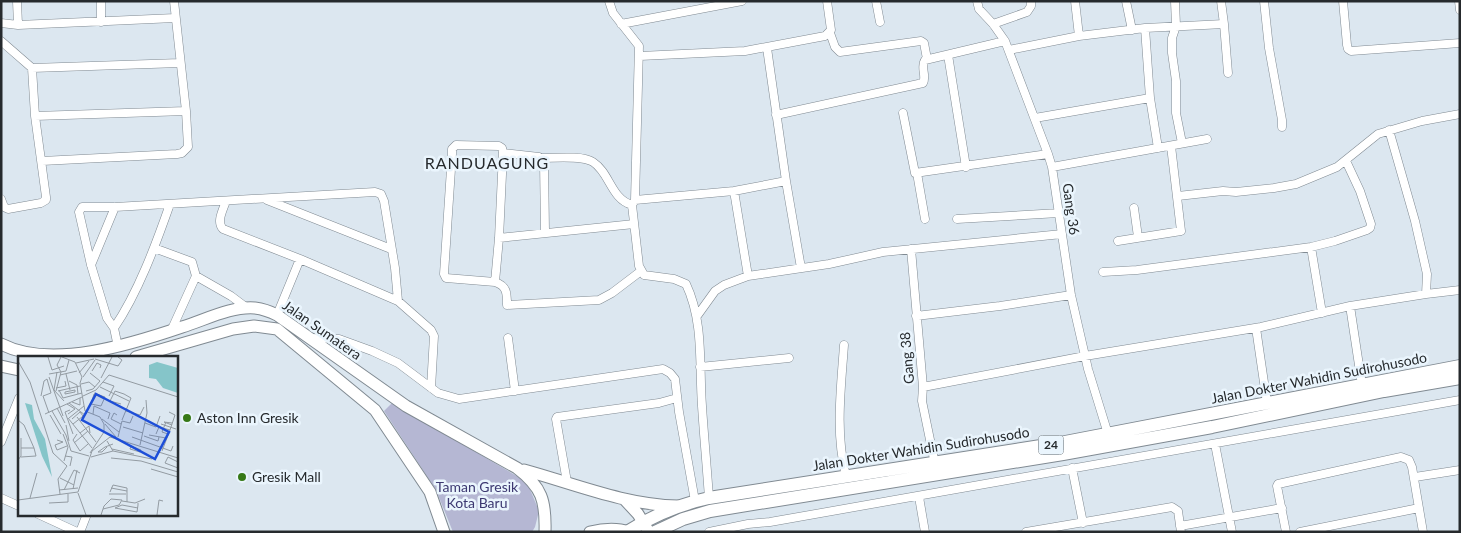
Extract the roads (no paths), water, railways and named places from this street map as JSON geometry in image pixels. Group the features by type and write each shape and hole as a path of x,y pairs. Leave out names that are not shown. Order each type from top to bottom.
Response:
{"highway":[{"name":"Jalan Dokter Wahidin Sudirohusodo","path":"655,532 683,519 710,510 976,463 1108,434 1460,366"},
{"name":"Jalan Dokter Wahidin Sudirohusodo","path":"628,532 646,527 664,513 695,501 709,498 935,464 976,463 1063,454 1203,429 1384,391 1460,378"}],"main road":[{"name":"Jalan Sumatera","path":"1,344 10,349 30,354 84,353 118,347 229,312 256,308 277,315 406,406 517,468"},
{"name":"Jalan Sumatera","path":"139,356 233,329 254,326 278,329 375,410 430,492 444,531"},
{"path":"1,366 18,370"},
{"path":"348,387 360,374"},
{"path":"517,468 625,500 662,506 682,506"},
{"path":"517,468 531,479 541,494 545,511 545,532"},
{"path":"625,500 638,514 646,527"},
{"path":"590,532 602,529 628,532"}],"street":[{"path":"16,1 18,25"},
{"path":"100,1 101,22"},
{"path":"42,161 182,153 188,147 186,110 174,1"},
{"path":"609,1 613,12 639,46 638,122 633,202 634,224 641,271 644,275 674,279 686,284 697,316 709,498"},
{"path":"621,24 742,1"},
{"path":"826,1 830,33 838,52 921,41 924,43 927,59"},
{"path":"876,1 880,22"},
{"name":"Gang 36","path":"977,1 979,9 1005,41 1052,167 1071,295 1085,356 1108,434"},
{"path":"993,24 1027,12 1031,1"},
{"path":"1075,1 1079,36"},
{"path":"1126,1 1132,30"},
{"path":"1175,1 1176,26 1172,38 1172,53 1176,81 1176,113 1182,143"},
{"path":"1221,1 1228,72"},
{"path":"1264,1 1269,48 1282,127"},
{"path":"1343,1 1347,45 1348,49 1352,51 1460,43"},
{"path":"1459,1 1460,10"},
{"path":"1,23 18,25 175,18"},
{"path":"1009,50 1079,36 1145,28 1224,24"},
{"path":"1145,28 1150,98 1158,148"},
{"path":"640,56 729,53 819,38 830,33"},
{"path":"1,41 32,68 180,63"},
{"path":"776,115 923,83 925,80 923,63 927,59 1005,41"},
{"path":"767,48 786,181 801,268"},
{"path":"948,55 966,167"},
{"path":"1,199 4,207 8,209 41,203 46,200 35,116 32,68"},
{"path":"1035,118 1150,98"},
{"path":"35,116 186,110"},
{"path":"902,113 915,173 917,172 925,219"},
{"path":"1178,196 1223,191 1236,192 1296,184 1322,174 1346,161 1378,134 1422,121 1460,114"},
{"path":"1389,130 1427,274 1426,294"},
{"path":"1052,167 1207,139"},
{"path":"495,282 504,153 502,148 498,146 456,145 452,148 444,274 446,278 495,282 505,288 507,305 600,300 641,271"},
{"path":"1118,241 1181,231 1171,146"},
{"path":"504,153 542,158 582,158 592,162 602,171 624,203 734,191 786,181"},
{"path":"917,172 966,167 1048,154"},
{"path":"542,158 544,161 545,232"},
{"path":"1103,272 1138,270 1311,247 1335,241 1370,228 1371,224 1360,191 1346,161"},
{"path":"734,191 748,276"},
{"path":"118,347 114,328 108,318 91,264 79,209 82,207 115,207 376,192 381,194 384,201 395,268 398,301"},
{"path":"265,199 391,249"},
{"path":"226,201 219,223 223,230 300,259 398,301 434,333 431,388"},
{"path":"114,328 154,248 170,204"},
{"path":"91,264 115,207"},
{"path":"1134,208 1138,237"},
{"path":"957,219 1060,213"},
{"path":"499,238 634,224"},
{"path":"697,316 715,291 724,285 748,276 829,264 883,252 1062,234"},
{"path":"1311,247 1322,313"},
{"path":"154,248 192,262 196,276 171,331"},
{"name":"Gang 38","path":"911,249 923,387 922,401 935,464"},
{"path":"277,315 300,259"},
{"path":"196,276 231,296 247,309"},
{"path":"923,387 1085,356 1259,328 1350,306 1460,290"},
{"path":"916,316 1071,295"},
{"path":"1350,306 1362,385"},
{"path":"1259,328 1269,402"},
{"path":"310,338 340,339 372,351 398,363 438,393 459,399 663,369 675,379 695,501"},
{"path":"508,338 515,391"},
{"path":"844,344 839,418 843,465 846,476"},
{"path":"700,367 789,358"},
{"path":"567,482 557,417 659,403 677,398"},
{"path":"1,442 5,422 18,400"},
{"path":"709,532 919,497 1072,468 1460,400"},
{"path":"1215,444 1232,532"},
{"path":"1286,532 1277,486 1279,483 1401,457 1409,460 1411,463 1423,532"},
{"path":"1072,468 1083,523"},
{"path":"1415,478 1460,470"},
{"path":"919,497 925,532"},
{"path":"1,498 18,506"},
{"path":"1026,532 1172,506 1178,511 1180,529 1230,517 1282,508"},
{"path":"1300,532 1419,508"},
{"path":"43,516 79,532 86,516"},
{"path":"770,522 771,532"}],"place":[{"name":"Aston Inn Gresik","path":"187,418"},
{"name":"Gresik Mall","path":"242,477"}],"district":[{"name":"RANDUAGUNG","path":"487,163"}],"park label":[{"name":"Taman Gresik Kota Baru","path":"477,496"}]}
